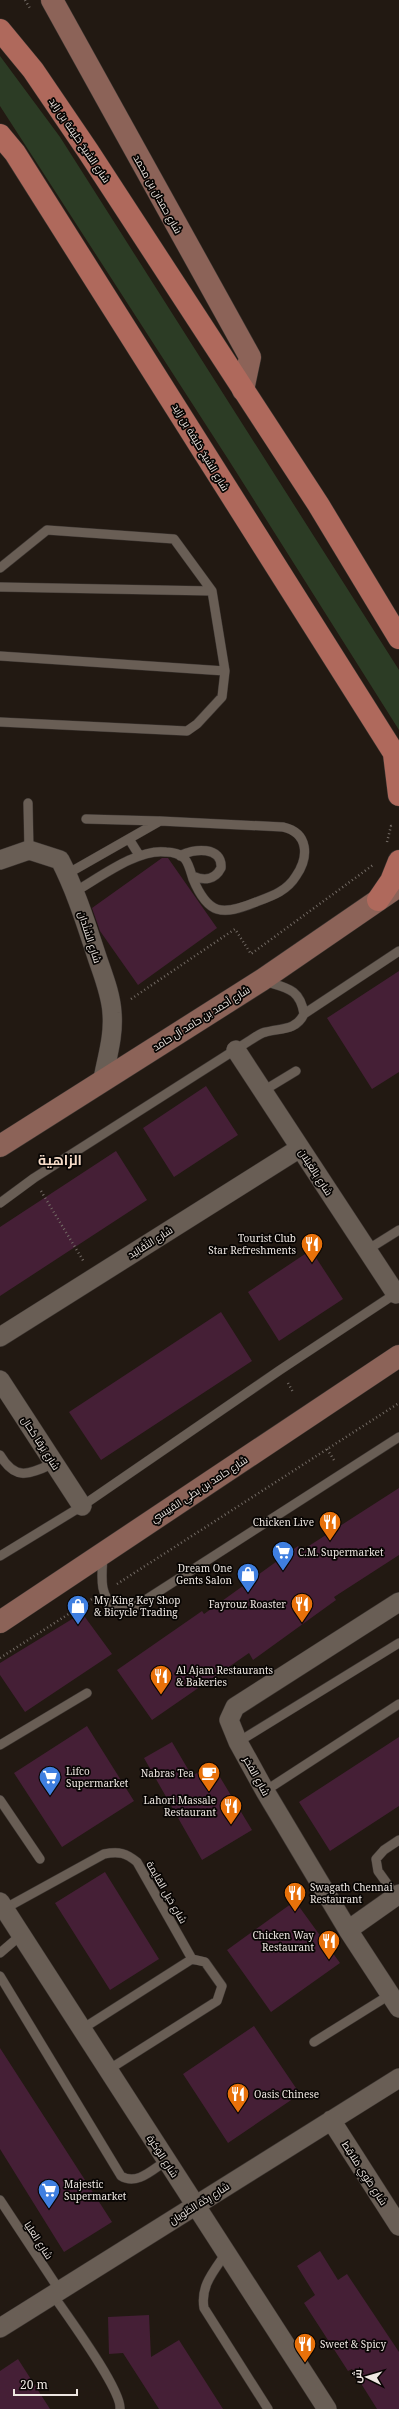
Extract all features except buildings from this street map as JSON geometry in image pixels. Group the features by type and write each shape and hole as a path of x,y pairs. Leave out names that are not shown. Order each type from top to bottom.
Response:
{"main road":[{"name":"شارع حمدان بن محمد","path":"52,0 250,357 243,390"},
{"name":"شارع الشيخ خليفة بن زايد","path":"0,30 33,70 74,129 318,504 399,638"},
{"name":"شارع الشيخ خليفة بن زايد","path":"0,135 15,153 146,358 254,534 396,758"},
{"path":"396,758 399,795"},
{"path":"378,900 391,881 392,855"},
{"name":"شارع أحمد بن حامد آل حامد","path":"0,1146 103,1079 262,980 399,886"},
{"name":"شارع حامد بن بطي القبيسي","path":"0,1622 103,1552 309,1418 399,1356"}],"street":[{"path":"0,860 29,850"},
{"name":"شارع السِّنْدان","path":"29,850 60,860 76,891 108,991 112,1012 112,1038 103,1079"},
{"name":"شارع بِالغَيلان","path":"236,1050 367,1250 397,1293"},
{"name":"شارع التَّقَالِيد","path":"0,1337 300,1148"},
{"name":"شارع بَرقا كحال","path":"0,1380 82,1506"},
{"name":"شارع الفخر","path":"395,2001 348,1930 265,1791 238,1742 229,1720 235,1706 399,1602"},
{"path":"348,1930 398,1895"},
{"name":"شارع الوَكرة","path":"2,1906 327,2409"},
{"name":"شارع رِدَّة الطِّويان","path":"0,2328 399,2078"},
{"name":"شارع طَوِي مَلاقِط","path":"331,2120 399,2226"}],"lane":[{"path":"56,0 68,30"},
{"path":"0,568 47,530 170,537 179,543 212,591 225,671 222,697 197,724 187,731 0,722"},
{"path":"0,587 212,591"},
{"path":"0,656 225,671"},
{"path":"28,803 29,850"},
{"path":"76,891 139,855 165,851 180,856 186,860 200,895 212,908 220,911 237,910 275,895 293,881 302,866 306,848 304,842 296,832 284,827 86,819"},
{"path":"67,874 160,821"},
{"path":"129,839 139,855"},
{"path":"180,856 189,852 206,850 220,858 221,868 216,876 206,880 192,876"},
{"path":"0,1203 34,1178 236,1050 266,1032 281,1031 301,1021 304,1014 399,951"},
{"path":"262,980 291,989 298,994 304,1014"},
{"path":"263,1091 296,1071"},
{"path":"367,1250 399,1230"},
{"path":"0,1556 82,1506 280,1370 397,1293"},
{"path":"103,1552 103,1592 106,1599 116,1608 136,1606 399,1437"},
{"path":"0,1455 10,1468 21,1473 34,1472 54,1463"},
{"path":"238,1742 399,1643"},
{"path":"0,1745 87,1693"},
{"path":"265,1791 399,1704"},
{"path":"0,1800 40,1859"},
{"path":"398,1895 378,1871 376,1859 384,1850 399,1840"},
{"name":"شارع حَبل القايمة","path":"2,1906 104,1854 116,1852 127,1854 137,1862 192,1959"},
{"path":"0,1953 21,1935"},
{"path":"82,2029 192,1959 206,1962 222,1986 217,2001 108,2070"},
{"path":"0,1976 121,2176 129,2181 135,2181 166,2160"},
{"path":"314,2042 395,2001"},
{"name":"شارع العليا","path":"0,2200 57,2293 118,2398 120,2409"},
{"path":"226,2253 206,2285 202,2300 204,2308 268,2409"}],"path":[{"path":"392,855 391,826 394,827"},
{"path":"112,1012 235,928 251,954 377,862"},
{"path":"34,1178 94,1278"},
{"path":"112,1587 399,1402"},
{"path":"0,1658 96,1597"}],"green space":[{"path":"0,56 60,137 399,670 399,730 228,459 0,106"}],"place":[{"name":"Tourist Club Star Refreshments","path":"312,1264"},
{"name":"Chicken Live","path":"330,1542"},
{"name":"C.M. Supermarket","path":"283,1572"},
{"name":"Dream One Gents Salon","path":"248,1594"},
{"name":"Fayrouz Roaster","path":"302,1624"},
{"name":"My King Key Shop & Bicycle Trading","path":"78,1626"},
{"name":"Al Ajam Restaurants & Bakeries","path":"161,1696"},
{"name":"Nabras Tea","path":"209,1792"},
{"name":"Lifco Supermarket","path":"50,1796"},
{"name":"Lahori Massale Restaurant","path":"231,1826"},
{"name":"Swagath Chennai Restaurant","path":"295,1912"},
{"name":"Chicken Way Restaurant","path":"329,1960"},
{"name":"Oasis Chinese","path":"238,2114"},
{"name":"Majestic Supermarket","path":"49,2210"},
{"name":"Sweet & Spicy","path":"305,2364"}],"district":[{"name":"الزاهية","path":"60,1159"}]}
